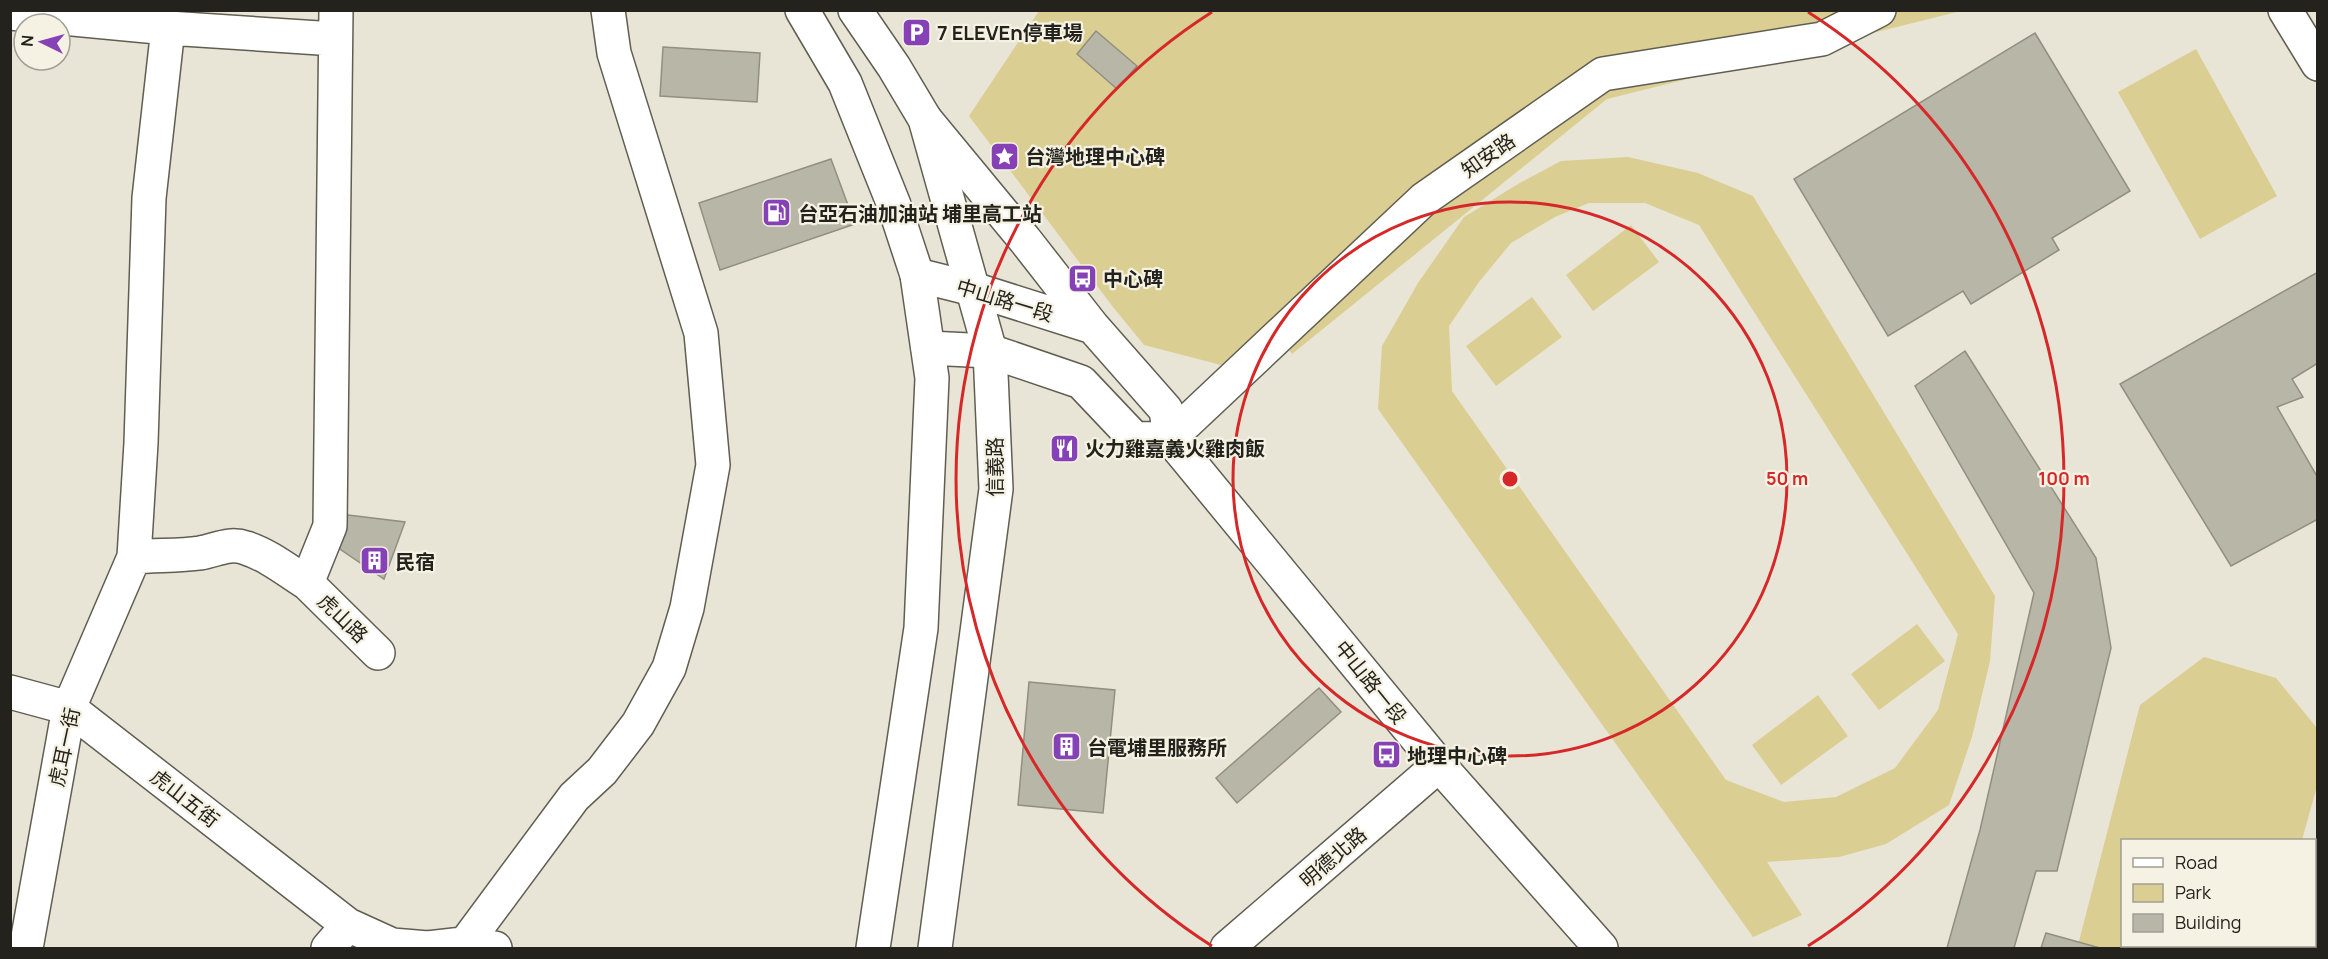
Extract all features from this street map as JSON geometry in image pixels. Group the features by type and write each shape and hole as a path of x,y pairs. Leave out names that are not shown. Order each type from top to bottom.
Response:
{"street":[{"path":"462,946 574,797 602,771 638,723 669,668 687,608 713,465 701,333 614,53 609,10"},
{"path":"802,10 845,83 894,205 917,275 932,378 921,628 873,948"},
{"name":"信義路","path":"855,10 894,67 925,119 990,351 996,489 935,948"},
{"name":"知安路","path":"1170,438 1425,199 1602,74 1822,39 1879,10"},
{"path":"2285,10 2318,64"},
{"path":"10,13 168,28 335,25 330,526 307,583"},
{"name":"虎耳一街","path":"26,948 69,708 134,556 141,443 149,198 168,28"},
{"name":"中山路一段","path":"925,119 1093,327 1166,410 1170,438 1438,765 1601,948"},
{"name":"中山路一段","path":"917,275 1093,327"},
{"path":"927,348 990,351 1081,382 1135,439 1170,438"},
{"name":"虎山路","path":"134,556 202,553 220,546 247,548 270,559 307,583 378,653"},
{"name":"虎山五街","path":"10,692 69,708 338,937"},
{"name":"明德北路","path":"1227,948 1438,765"},
{"path":"338,937 428,948 462,946 495,948"}],"green space":[{"path":"1039,11 1961,11 1607,99 1292,354 1268,322 1221,365 1144,345 969,116"},
{"path":"2196,49 2277,196 2200,239 2118,92"},
{"path":"1628,157 1698,173 1753,196 1995,596 1990,661 1972,737 1949,805 1886,844 1839,857 1767,862 1802,915 1753,937 1378,409 1382,346 1418,283 1464,217 1561,161","holes":["1589,203 1645,203 1699,225 1958,634 1938,710 1895,768 1836,797 1784,802 1726,780 1452,391 1449,326 1479,282 1511,243 1555,217"]},
{"path":"1631,225 1659,262 1593,311 1566,275"},
{"path":"1532,297 1562,337 1496,386 1466,346"},
{"path":"1917,624 1945,661 1879,710 1851,674"},
{"path":"2204,657 2276,678 2317,728 2317,786 2302,839 2121,839 2121,947 2270,948 2102,948 2078,945 2140,705"},
{"path":"1818,695 1848,736 1781,785 1752,745"}],"building":[{"path":"1096,31 1137,66 1117,89 1077,54"},
{"path":"2035,33 2130,191 2052,238 2059,250 1971,304 1963,291 1888,336 1794,179"},
{"path":"663,47 760,53 757,102 660,96"},
{"name":"台亞石油加油站 埔里高工站","path":"831,159 855,224 720,270 699,203"},
{"path":"2318,272 2318,363 2292,379 2303,397 2277,407 2318,478 2318,519 2231,566 2120,384"},
{"path":"1965,351 2096,558 2111,648 2057,871 2036,871 2014,948 1947,948 1980,830 2034,593 1915,386"},
{"name":"民宿","path":"348,515 405,522 384,579 331,543"},
{"name":"台電埔里服務所","path":"1029,682 1115,690 1103,813 1018,805"},
{"path":"1319,688 1341,712 1237,803 1216,778"},
{"path":"2046,933 2100,948 2041,948"}],"place":[{"name":"7 ELEVEn停車場","path":"916,32"},
{"name":"台灣地理中心碑","path":"1004,156"},
{"name":"台亞石油加油站 埔里高工站","path":"777,213"},
{"name":"中心碑","path":"1082,278"},
{"name":"火力雞嘉義火雞肉飯","path":"1064,448"},
{"name":"民宿","path":"374,561"},
{"name":"台電埔里服務所","path":"1066,747"},
{"name":"地理中心碑","path":"1386,755"}]}
